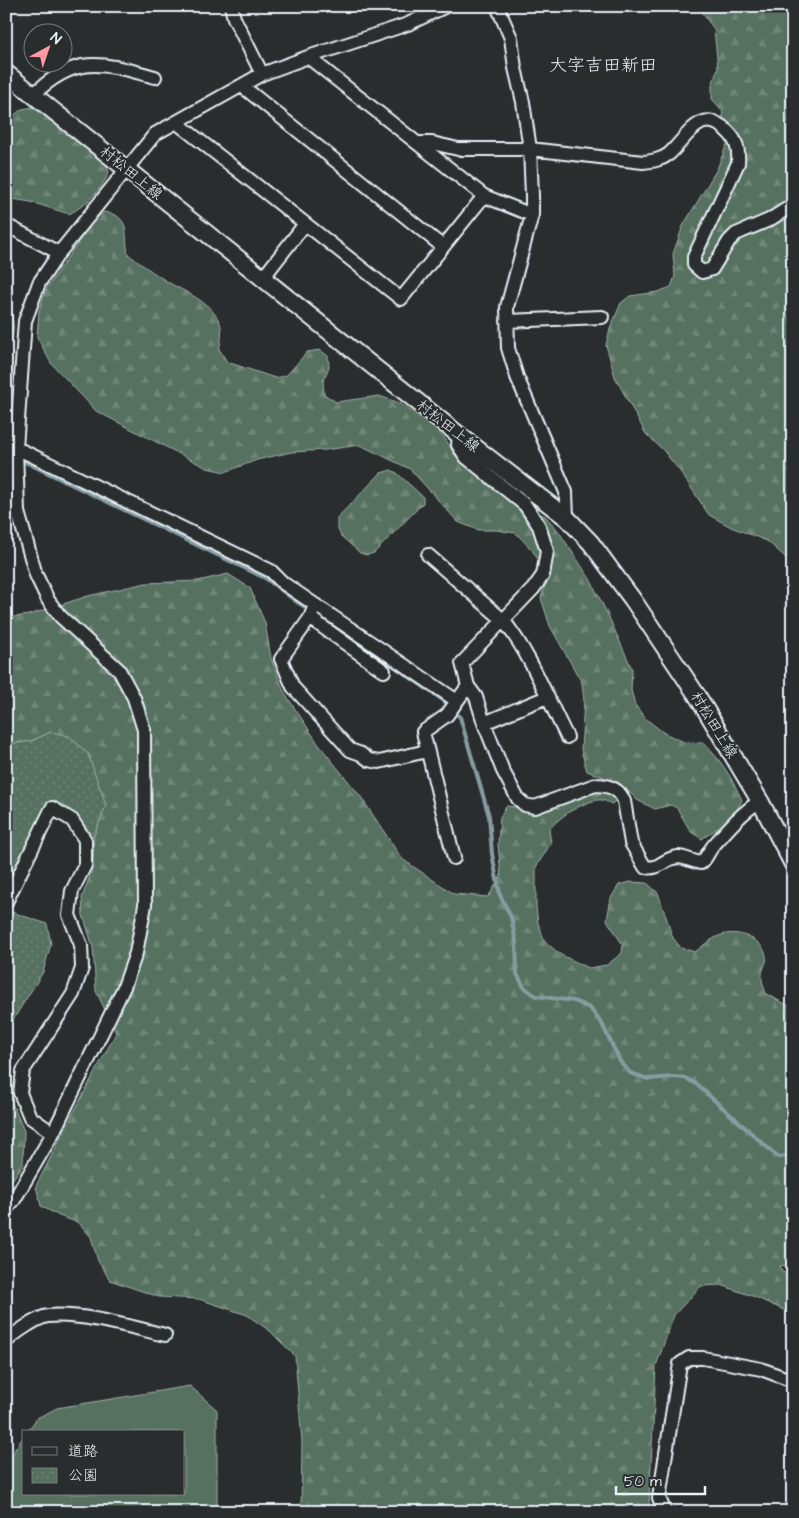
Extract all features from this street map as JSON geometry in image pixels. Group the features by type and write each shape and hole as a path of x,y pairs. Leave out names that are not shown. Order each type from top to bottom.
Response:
{"main road":[{"name":"村松田上線","path":"6,73 262,279 567,518 591,543 633,600 698,697 788,847 793,864"}],"street":[{"path":"230,6 262,74"},
{"path":"6,1209 14,1200 53,1133 124,987 136,953 144,905 144,730 134,698 119,670 60,616 48,600 34,567 18,512 11,445 25,321 39,283 59,253 155,134 262,74 308,56 408,24 446,6"},
{"path":"498,6 511,38 515,68 523,102 530,150 532,195 532,215 507,307 508,348 566,492 567,518"},
{"path":"308,56 484,196 532,215"},
{"path":"33,95 45,84 62,73 85,65 106,64 155,77"},
{"path":"242,86 442,246"},
{"path":"417,143 432,143 458,149 530,150 643,162 656,161 668,155 697,124 708,120 721,124 730,133 739,148 738,163 694,257 694,265 702,272 712,269 729,241 736,234 769,220 793,205"},
{"path":"176,122 401,299 484,196"},
{"path":"262,279 305,224"},
{"path":"6,225 59,253"},
{"path":"507,321 602,317"},
{"path":"459,435 458,445 466,457 525,505 539,526 547,551 543,575 534,589 462,663 468,686 476,697 503,771 518,799 525,805 535,807 595,785 605,785 621,794 631,844 644,867 653,869 676,857 701,863 734,822 760,801"},
{"path":"11,445 271,571 283,583 457,701"},
{"path":"428,555 503,620 531,662 567,737"},
{"path":"315,605 310,618 281,659 293,687 350,750 361,754 369,760 379,762 428,750"},
{"path":"310,618 384,670"},
{"path":"454,858 423,732 447,715 468,686"},
{"path":"484,723 547,697"},
{"path":"8,894 52,808 72,820 85,840 85,865 72,891 69,915 80,945 82,968 73,994 23,1072 20,1093 30,1117 53,1133"},
{"path":"6,1342 12,1335 46,1316 76,1316 165,1335"},
{"path":"665,1512 659,1498 680,1364 690,1358 703,1358 761,1369 793,1380"}],"green space":[{"path":"697,6 793,6 793,564 767,541 731,527 709,515 682,474 663,450 646,434 615,377 606,345 610,329 621,303 630,296 658,292 671,287 675,276 673,254 683,226 717,169 727,144 722,110 712,99 712,85 718,68 714,29"},
{"path":"34,107 106,164 109,172 93,196 69,214 31,202 6,198 6,116 13,116 22,109"},
{"path":"104,212 119,217 123,222 128,254 166,281 204,303 216,315 221,330 219,349 227,362 275,378 287,375 307,352 320,350 328,356 329,367 323,381 324,394 336,402 379,396 400,403 436,429 446,440 455,455 510,501 545,516 557,529 590,579 607,613 632,669 631,690 635,705 646,719 664,733 684,742 704,743 726,770 742,800 733,817 702,839 691,832 677,808 671,805 655,809 637,800 620,783 587,771 581,750 584,701 582,683 550,626 541,598 548,575 532,550 516,533 478,530 458,522 410,469 360,445 291,452 257,460 225,472 207,468 96,411 51,363 37,337 39,311 46,289 93,221"},
{"path":"6,298 12,317 13,330 10,343 6,348"},
{"path":"391,470 397,473 423,497 423,503 374,553 367,555 360,553 341,536 337,527 337,518 381,473"},
{"path":"228,574 250,588 265,623 271,658 284,692 319,745 361,797 402,859 454,894 488,897 501,876 498,844 500,817 506,806 515,807 532,815 595,789 612,793 616,800 612,804 599,800 584,804 564,816 549,830 551,843 536,867 536,907 538,923 545,942 561,955 589,968 607,965 622,953 623,945 607,920 611,898 619,885 631,882 647,883 658,893 673,938 681,948 695,952 713,939 732,933 744,935 756,941 761,945 766,956 762,977 766,994 793,1008 793,1264 780,1266 782,1272 793,1276 793,1314 755,1297 721,1285 701,1286 674,1315 656,1366 649,1504 646,1512 301,1512 302,1442 295,1356 270,1331 247,1315 199,1299 159,1297 110,1280 98,1261 91,1237 79,1223 59,1216 41,1206 36,1186 116,1033 96,991 93,947 83,915 82,898 93,867 94,835 106,805 51,732 31,741 6,745 6,618 29,615 88,596 146,583 198,581"},
{"path":"51,732 69,736 88,754 106,805 94,835 85,840 52,808 6,902 6,745 31,741"},
{"path":"6,910 47,924 51,944 43,972 6,1031"},
{"path":"6,1089 24,1131 23,1165 6,1188"},
{"path":"190,1386 217,1410 217,1512 8,1512 9,1466 15,1449 22,1439 22,1496 185,1496 185,1430 28,1430 37,1418 57,1408"}],"waterway":[{"path":"19,459 265,578 297,602 327,620"},
{"path":"333,624 443,700 460,717 489,816 492,854 500,895 511,917 516,942 517,974 524,987 536,996 574,1001 590,1008 601,1022 620,1061 630,1073 648,1079 685,1078 695,1083 778,1157 789,1156 793,1153"}],"district":[{"name":"大字吉田新田","path":"603,65"}]}
